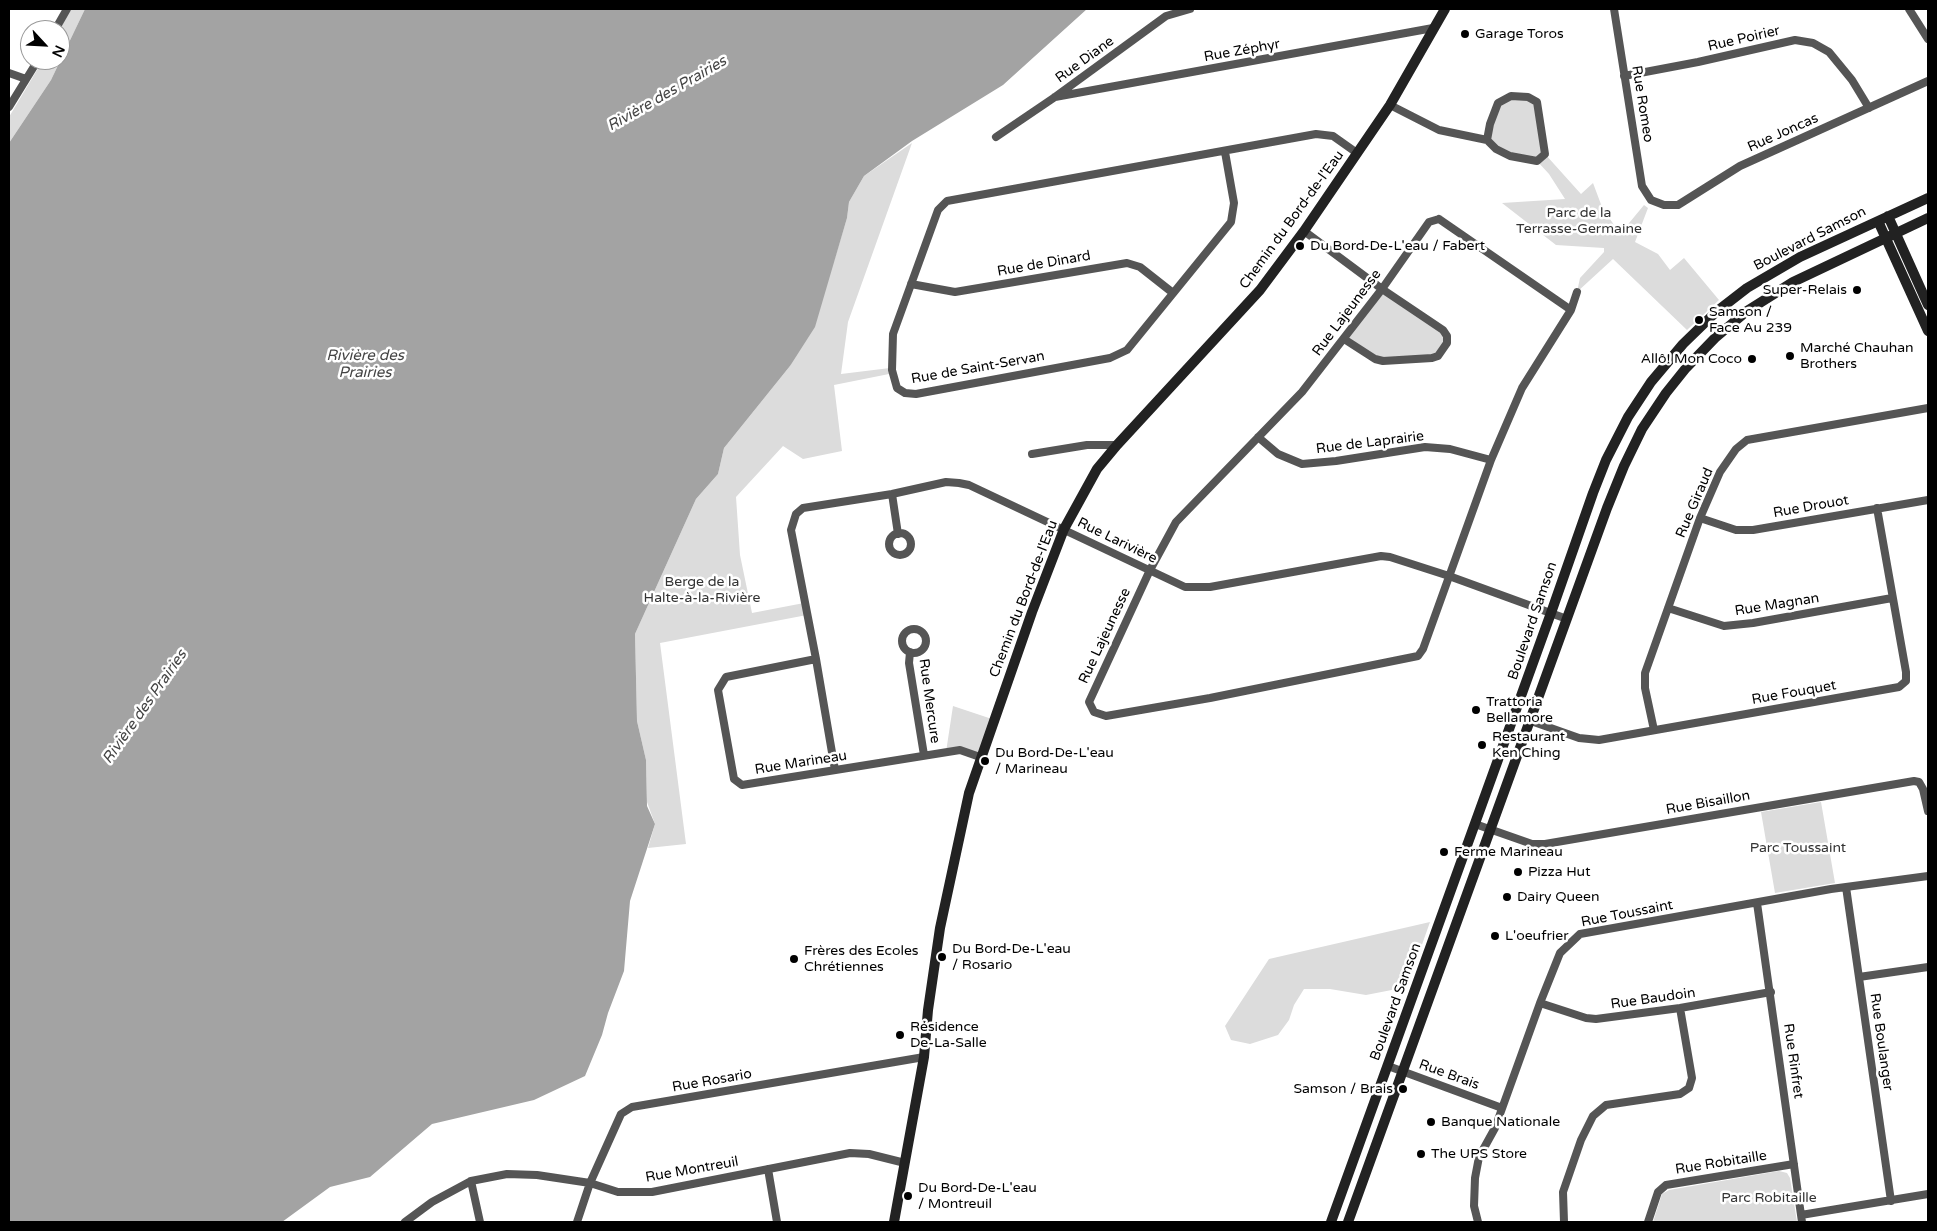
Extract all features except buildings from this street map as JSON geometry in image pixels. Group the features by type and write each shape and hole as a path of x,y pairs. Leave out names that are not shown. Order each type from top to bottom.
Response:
{"street":[{"name":"Rue Diane","path":"996,137 1055,97 1166,16 1190,9"},
{"name":"Chemin du Bord-de-l'Eau","path":"894,1222 924,1056 928,1010 940,928 969,793 980,757 1064,529 1097,469 1260,290 1304,231 1390,105 1445,9"},
{"name":"Rue Romeo","path":"1614,9 1642,186 1651,200"},
{"path":"1909,9 1928,39"},
{"name":"Rue Zéphyr","path":"1055,97 1433,28"},
{"name":"Rue Poirier","path":"1624,76 1698,62 1795,40 1813,43 1829,52 1852,80 1869,108"},
{"path":"9,107 32,70"},
{"path":"9,73 26,79"},
{"name":"Rue Joncas","path":"1651,200 1664,205 1678,205 1740,166 1928,81"},
{"path":"1390,105 1439,130 1487,140 1496,150 1510,156 1537,161 1545,154 1537,102 1528,97 1511,96 1498,103 1490,124 1487,140"},
{"name":"Rue de Saint-Servan","path":"1225,152 1234,203 1231,222 1127,350 1110,358 916,394 905,393 897,388 892,370 893,334 938,210 947,201 1316,134 1333,136 1358,153"},
{"name":"Boulevard Samson","path":"1331,1222 1593,493 1609,453 1637,401 1664,366 1703,324 1747,288 1795,259 1928,198"},
{"path":"1888,216 1928,305"},
{"path":"1348,1222 1567,619 1624,466 1646,422 1679,376 1718,335 1765,298 1807,274 1928,218"},
{"name":"Rue Lajeunesse","path":"1571,310 1439,220 1429,222 1344,340 1302,392 1176,522 1150,570 1089,702 1094,712 1106,716 1220,696 1411,659 1418,656 1423,649 1491,460 1522,388 1571,310 1577,292"},
{"path":"1878,221 1928,331"},
{"path":"1304,231 1382,289 1444,330 1447,336 1447,343 1438,356 1383,361 1375,359 1344,340"},
{"name":"Rue de Dinard","path":"911,284 955,292 1127,263 1140,267 1173,292"},
{"name":"Rue Giraud","path":"1654,730 1645,688 1645,673 1700,518 1720,472 1736,449 1747,440 1928,408"},
{"name":"Rue de Laprairie","path":"1258,437 1278,454 1302,464 1336,461 1425,447 1450,449 1491,460"},
{"path":"1032,454 1087,445 1117,445"},
{"name":"Rue Larivière","path":"835,770 791,530 796,514 804,508 892,494 946,482 959,483 969,485 1185,587 1210,587 1381,556 1399,559 1567,619"},
{"path":"892,494 898,534"},
{"name":"Rue Drouot","path":"1700,518 1736,530 1753,530 1928,500"},
{"name":"Rue Fouquet","path":"1514,714 1591,740 1900,687 1906,681 1906,676 1877,508"},
{"name":"Rue Magnan","path":"1668,608 1724,626 1753,623 1892,598"},
{"name":"Rue Mercure","path":"910,652 909,663 924,755"},
{"name":"Rue Marineau","path":"816,659 726,677 718,690 734,779 742,785 960,750 980,757"},
{"name":"Rue Bisaillon","path":"1475,824 1532,844 1545,844 1909,781 1918,782 1921,786 1928,811"},
{"name":"Rue Toussaint","path":"1478,1222 1474,1206 1474,1178 1480,1157 1495,1128 1560,953 1580,934 1846,887 1928,876"},
{"name":"Rue Boulanger","path":"1846,887 1891,1201"},
{"name":"Rue Rinfret","path":"1757,903 1802,1219"},
{"path":"1859,976 1928,967"},
{"name":"Rue Baudoin","path":"1540,1003 1586,1018 1596,1019 1680,1008 1771,992"},
{"path":"1564,1222 1564,1192 1581,1140 1592,1116 1606,1105 1680,1094 1689,1088 1692,1078 1680,1008"},
{"name":"Rue Rosario","path":"577,1222 590,1183 621,1114 632,1107 924,1056"},
{"name":"Rue Brais","path":"1388,1066 1502,1108"},
{"name":"Rue Montreuil","path":"405,1222 432,1202 471,1181 507,1174 537,1174 590,1183 618,1192 652,1192 850,1153 869,1154 905,1163"},
{"name":"Rue Robitaille","path":"1648,1222 1658,1192 1666,1185 1794,1164"},
{"path":"768,1169 777,1222"},
{"path":"471,1181 480,1222"},
{"path":"1802,1219 1928,1194"}],"green space":[{"path":"70,9 85,9 70,40 70,20 65,20"},
{"path":"37,70 56,70 9,143 9,117"},
{"name":"Parc de la Terrasse-Germaine","path":"1511,96 1537,102 1545,154 1581,194 1593,183 1602,207 1620,234 1644,205 1648,208 1635,242 1658,254 1670,270 1684,258 1719,300 1687,330 1613,259 1577,292 1580,278 1604,252 1604,248 1556,245 1502,203 1565,199 1549,174 1537,161 1526,160 1487,141 1498,103"},
{"name":"Berge de la Halte-à-la-Rivière","path":"912,143 848,322 841,374 890,368 889,374 834,385 842,451 803,459 783,446 736,497 740,555 752,613 804,603 807,615 660,643 686,844 648,848 655,824 647,802 646,760 637,721 635,634 696,499 718,474 724,448 790,366 834,261 847,218 849,202 864,176"},
{"path":"1382,289 1447,336 1438,356 1383,361 1344,339"},
{"path":"953,706 992,719 980,757 960,750 946,752"},
{"name":"Parc Toussaint","path":"1821,802 1835,883 1775,893 1761,812"},
{"path":"1430,922 1407,987 1366,995 1330,989 1304,989 1294,1005 1289,1020 1278,1035 1250,1044 1231,1040 1225,1026 1269,959"},
{"name":"Parc Robitaille","path":"1779,1171 1787,1173 1790,1178 1797,1222 1653,1222 1662,1194 1669,1190"}],"water":[{"name":"Rivière des Prairies","path":"85,9 1087,9 1003,85 912,141 864,176 849,202 847,218 815,327 790,366 724,448 718,474 696,499 635,634 637,721 646,760 647,806 655,824 630,901 624,971 602,1035 585,1076 534,1100 432,1124 370,1177 330,1187 282,1222 9,1222 9,143 56,70 70,70 70,40"}],"place":[{"name":"Garage Toros","path":"1465,34"},
{"name":"Du Bord-De-L'eau / Fabert","path":"1300,246"},
{"name":"Super-Relais","path":"1857,290"},
{"name":"Samson / Face Au 239","path":"1699,320"},
{"name":"Marché Chauhan Brothers","path":"1790,356"},
{"name":"Allô! Mon Coco","path":"1752,359"},
{"name":"Trattoria Bellamore","path":"1476,710"},
{"name":"Restaurant Ken Ching","path":"1482,745"},
{"name":"Du Bord-De-L'eau / Marineau","path":"985,761"},
{"name":"Ferme Marineau","path":"1444,852"},
{"name":"Pizza Hut","path":"1518,872"},
{"name":"Dairy Queen","path":"1507,897"},
{"name":"L'oeufrier","path":"1495,936"},
{"name":"Du Bord-De-L'eau / Rosario","path":"942,957"},
{"name":"Frères des Ecoles Chrétiennes","path":"794,959"},
{"name":"Résidence De-La-Salle","path":"900,1035"},
{"name":"Samson / Brais","path":"1403,1089"},
{"name":"Banque Nationale","path":"1431,1122"},
{"name":"The UPS Store","path":"1421,1154"},
{"name":"Du Bord-De-L'eau / Montreuil","path":"908,1196"}]}
